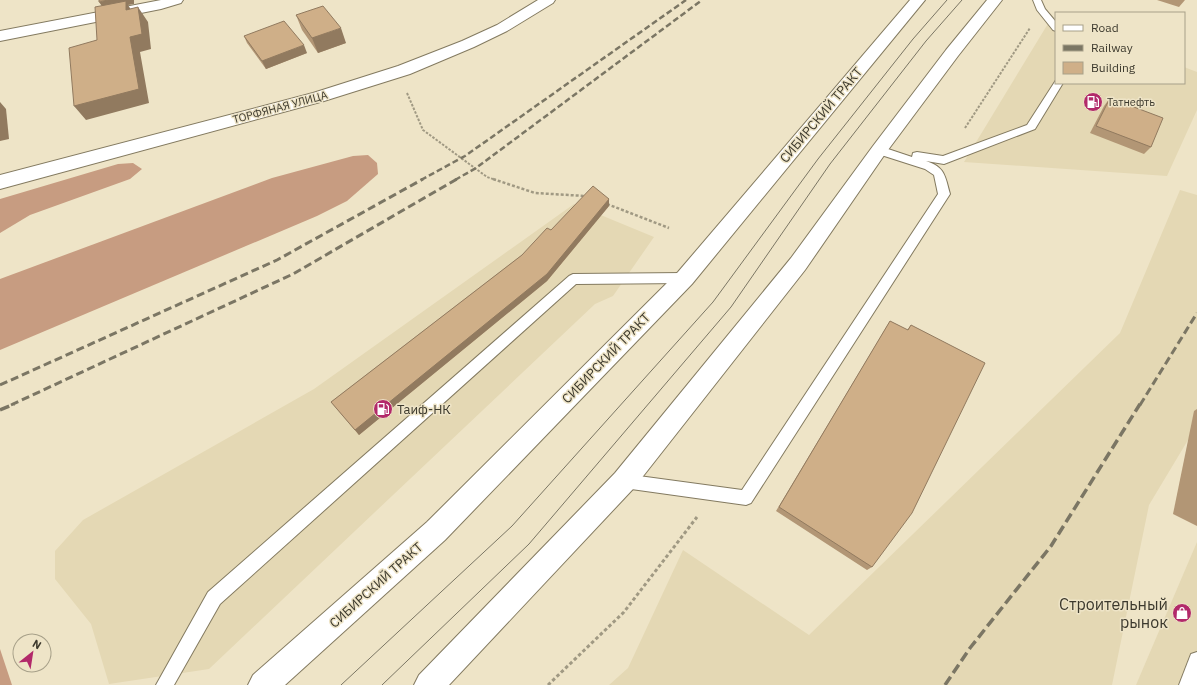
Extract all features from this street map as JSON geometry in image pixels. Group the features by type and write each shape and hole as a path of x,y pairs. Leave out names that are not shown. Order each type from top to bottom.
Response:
{"main road":[{"path":"0,36 161,5 176,0"},
{"name":"ТОРФЯНАЯ УЛИЦА","path":"0,182 318,97 404,70 468,44 502,28 548,0"},
{"name":"СИБИРСКИЙ ТРАКТ","path":"263,685 436,531 685,278 918,0"},
{"path":"429,685 624,482 798,264 879,150 952,53 995,0"}],"lane":[{"path":"1037,0 1041,10 1055,27"},
{"path":"879,150 944,160 1031,127 1057,84"},
{"path":"624,482 746,498 944,194 939,173 929,166 879,150"},
{"path":"165,685 214,598 573,279 685,278"},
{"path":"1188,685 1197,660"}],"path":[{"path":"404,70 407,92 422,130 487,177 535,193 585,196"},
{"path":"606,204 669,228"}],"shaded area":[{"path":"1049,22 1055,24 1055,84 1185,84 1185,67 1197,72 1197,110 1167,176 964,162"},
{"path":"368,155 377,163 378,174 347,201 317,216 0,350 0,279 272,178 353,156"},
{"path":"133,163 142,169 130,179 30,215 0,233 0,199 118,164"},
{"path":"1180,190 1197,195 1197,425 1149,505 1112,685 609,685 628,668 683,550 809,635 1120,333"},
{"path":"574,204 654,237 613,296 595,304 209,669 109,684 91,624 55,579 55,551 83,520 314,389"},
{"name":"Строительный рынок","path":"1197,542 1197,685 1136,685"},
{"path":"0,649 12,685 0,685"}],"building":[{"path":"126,1 126,10 138,7 142,34 130,37 139,89 74,106 69,48 97,40 95,7"},
{"path":"323,6 341,28 312,38 296,15"},
{"path":"284,21 304,45 262,61 244,36"},
{"path":"1110,98 1163,118 1151,147 1096,126"},
{"path":"593,186 609,199 547,274 355,430 331,402 522,255 547,228 551,230"},
{"path":"890,321 908,330 911,325 985,363 912,513 872,567 779,507"}],"tram line":[{"path":"341,685 512,526 713,302 818,159 913,39 947,0"},
{"path":"382,685 529,544 731,307 830,164 926,41 962,0"}],"railway":[{"path":"421,180 465,156 686,0"},
{"path":"455,180 476,168 702,0"},
{"path":"0,385 277,260 423,179"},
{"path":"11,405 293,274 457,179"},
{"path":"1140,405 1197,313"},
{"path":"0,410 14,404"},
{"path":"945,685 970,648 1051,546 1140,404"}],"place":[{"name":"Татнефть","path":"1093,102"},
{"name":"Таиф-НК","path":"383,409"},
{"name":"Строительный рынок","path":"1182,613"}]}
